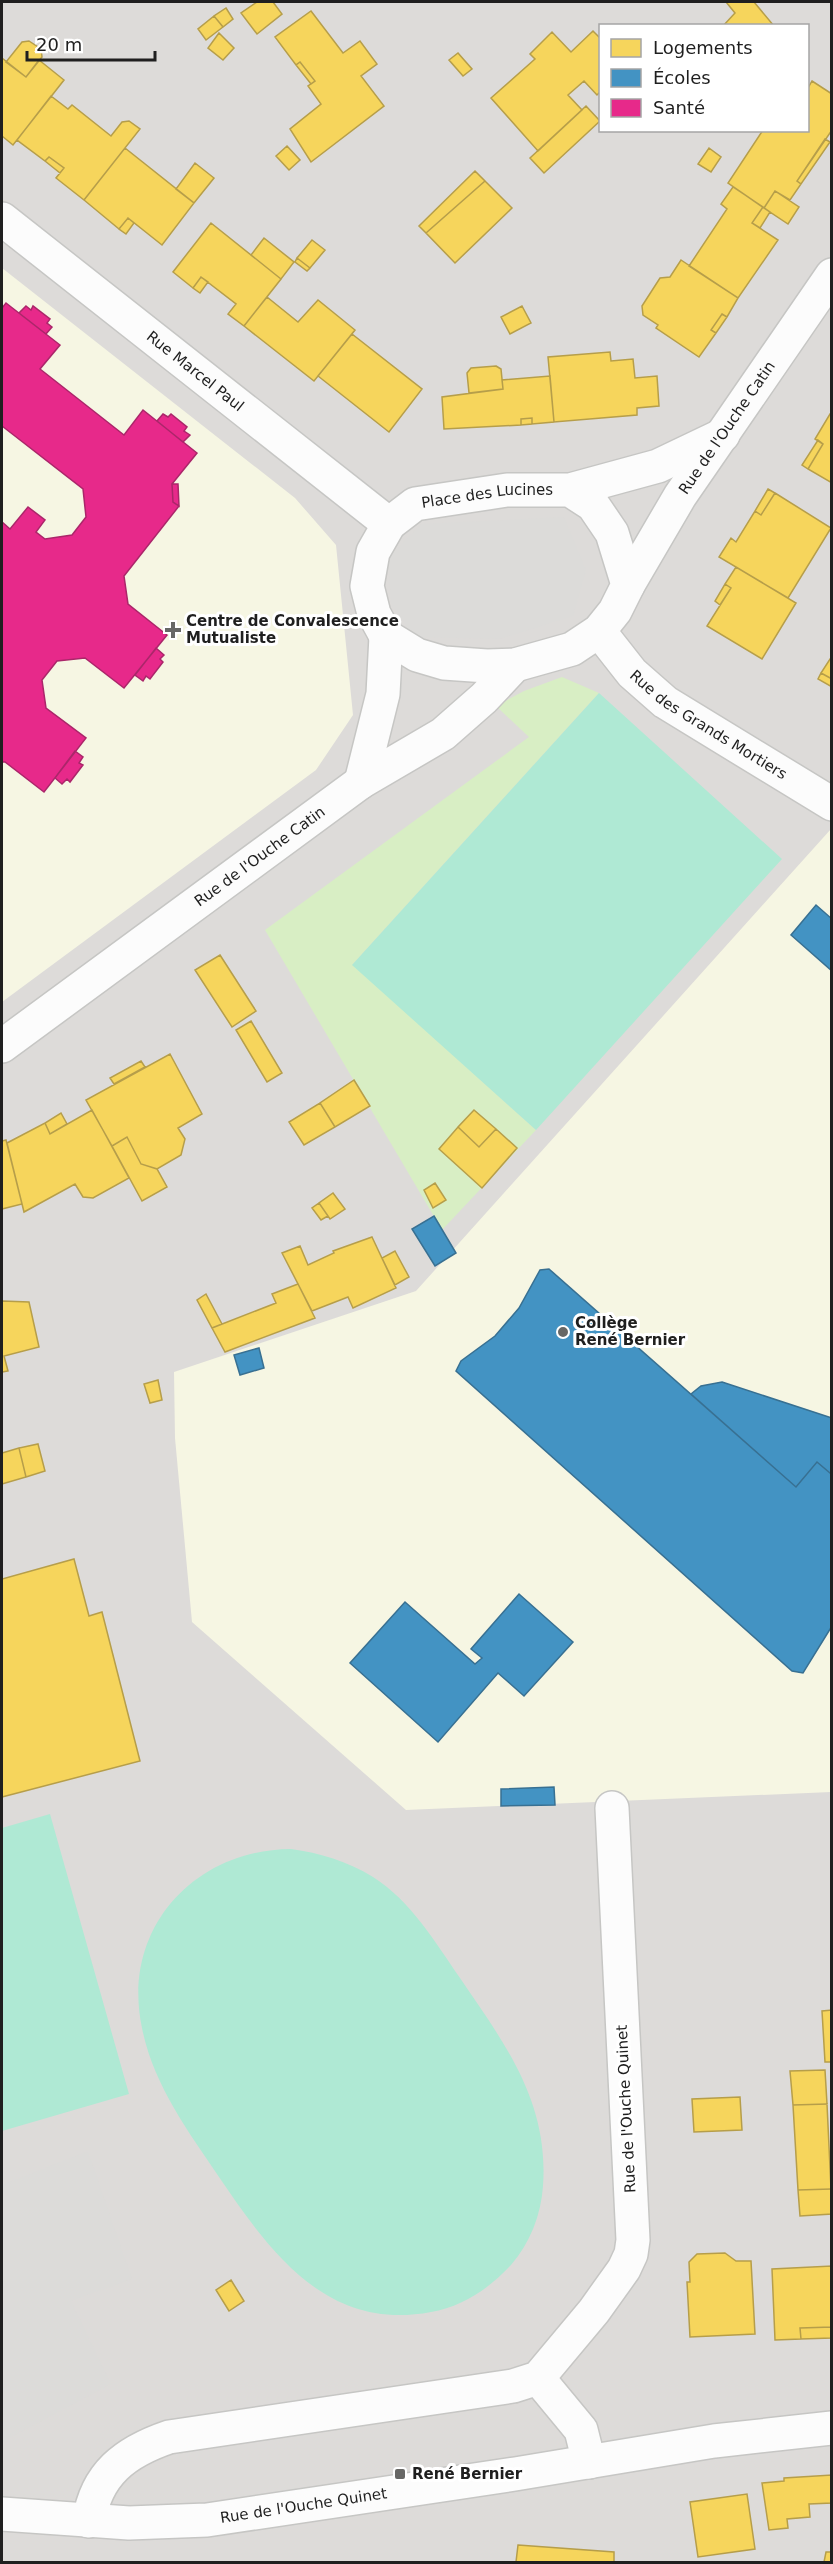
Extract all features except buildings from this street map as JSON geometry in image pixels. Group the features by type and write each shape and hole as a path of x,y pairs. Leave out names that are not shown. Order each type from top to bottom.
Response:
{"street":[{"name":"Rue Marcel Paul","path":"2,219 389,524"},
{"name":"Rue de l'Ouche Catin","path":"628,585 680,496 831,275"},
{"name":"Place des Lucines","path":"386,636 374,614 367,586 373,552 389,524 415,504 449,497 507,490 570,490 658,466 723,435"},
{"name":"Place des Lucines","path":"570,490 594,506 612,533 628,585"},
{"path":"361,782 382,694 386,636 417,655 444,663 515,665 572,649 600,631 615,611 628,585"},
{"name":"Rue des Grands Mortiers","path":"600,631 632,673 665,702 831,804"},
{"name":"Rue de l'Ouche Catin","path":"2,1046 361,782 443,734 484,698 515,665"},
{"name":"Rue de l'Ouche Quinet","path":"538,2378 612,2287 631,2254 633,2240 612,1808"},
{"path":"89,2521 92,2500 103,2478 125,2458 169,2437 513,2386 538,2378 581,2430 589,2462"},
{"name":"Rue de l'Ouche Quinet","path":"2,2514 89,2521 171,2522 252,2515 724,2439 831,2428"}],"shaded area":[{"path":"2,2 831,2 831,2562 2,2562"},
{"name":"Centre de Convalescence Mutualiste","path":"2,268 295,498 336,545 353,715 316,770 2,1002"},
{"path":"564,517 586,570 573,616 500,639 415,637 391,604 388,558 421,524"},
{"name":"Collège René Bernier","path":"831,829 831,1792 406,1810 192,1622 175,1438 174,1372 416,1291"},
{"path":"88,2151 132,2279 71,2301 111,2384 2,2442 2,2185"}],"green space":[{"path":"562,677 599,693 353,964 536,1130 442,1230 265,930 529,737 496,706 524,691"},
{"path":"599,693 782,859 536,1130 352,965"},
{"path":"50,1814 129,2094 2,2131 2,1828"},
{"path":"291,1849 323,1855 353,1866 387,1887 411,1910 493,2027 521,2075 531,2101 539,2127 543,2156 542,2197 537,2218 524,2247 511,2265 485,2289 454,2306 431,2312 394,2315 361,2310 332,2298 305,2280 281,2258 238,2205 173,2106 147,2049 138,1992 143,1959 154,1929 172,1902 195,1880 223,1864 256,1853"}],"place":[{"name":"Centre de Convalescence Mutualiste","path":"173,630"},
{"name":"Collège René Bernier","path":"563,1332"},
{"name":"René Bernier","path":"400,2474"}]}
